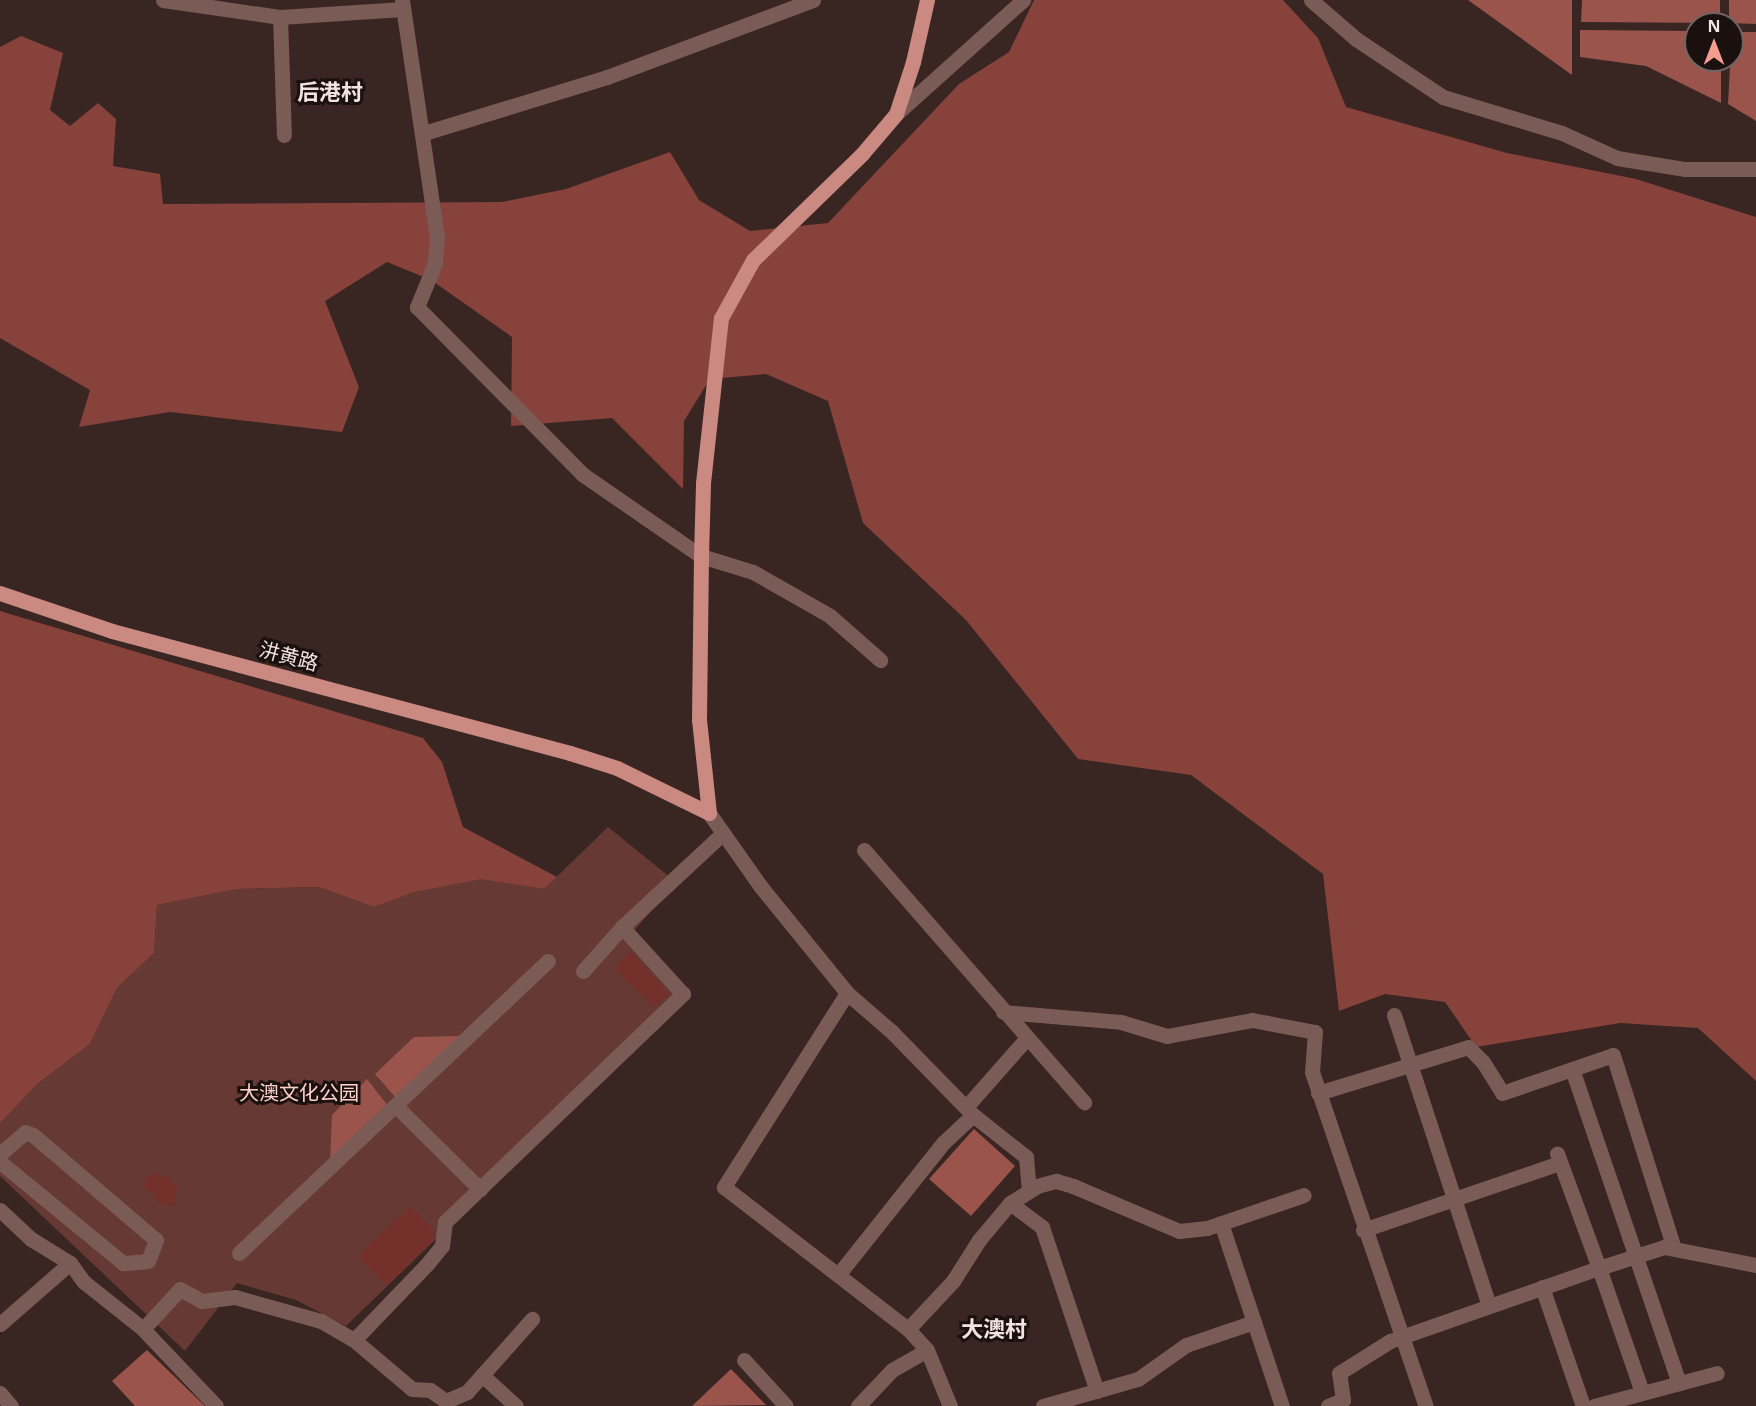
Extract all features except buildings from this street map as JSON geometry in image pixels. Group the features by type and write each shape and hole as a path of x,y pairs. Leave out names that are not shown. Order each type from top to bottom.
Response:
{"main road":[{"path":"709,813 699,720 701,556 703,483 721,318 753,260 862,154 896,114 913,62 927,0"},
{"name":"汫黄路","path":"0,593 111,631 570,753 616,768 709,813"}],"street":[{"path":"163,0 280,16 403,5 414,90 424,133 437,238 435,263 417,307 582,474 701,556 753,572 830,616 880,660"},
{"path":"424,133 606,77 812,0"},
{"path":"896,114 1023,0"},
{"path":"1311,0 1356,39 1443,97 1562,133 1617,158 1685,169 1756,170"},
{"path":"280,16 284,135"},
{"path":"709,813 760,887 847,993 892,1032 969,1111 1026,1157 1029,1190"},
{"path":"583,971 622,927 723,833"},
{"path":"864,850 1026,1039 1084,1102"},
{"path":"354,1340 442,1246 445,1222 683,994 622,927"},
{"path":"239,1253 397,1107 548,961"},
{"path":"847,993 724,1187 908,1329 927,1350 950,1406"},
{"path":"1003,1012 1121,1022 1167,1036 1252,1020 1315,1032 1312,1072 1318,1093 1426,1406"},
{"path":"1394,1015 1489,1305"},
{"path":"838,1275 1026,1039"},
{"path":"1318,1093 1468,1047 1483,1062 1502,1093 1613,1055 1674,1248"},
{"path":"1572,1070 1679,1383"},
{"path":"397,1107 480,1189"},
{"path":"0,1154 25,1132 33,1135 156,1240 148,1261 123,1263 0,1162"},
{"path":"1364,1230 1559,1158 1642,1392"},
{"path":"908,1329 953,1281 979,1240 1010,1203 1029,1190 1056,1181 1179,1231 1221,1223 1304,1195"},
{"path":"1010,1203 1042,1227 1097,1391"},
{"path":"0,1210 31,1239 70,1263 84,1282 143,1329 216,1406"},
{"path":"1221,1223 1282,1406"},
{"path":"1328,1406 1346,1403 1339,1373 1401,1337 1599,1268 1664,1247 1756,1265"},
{"path":"0,1324 70,1263"},
{"path":"1542,1287 1583,1406"},
{"path":"143,1329 180,1289 202,1301 235,1297 321,1321 354,1340 412,1389 430,1390 446,1401 467,1392 532,1318"},
{"path":"1043,1406 1138,1379 1186,1345 1254,1322"},
{"path":"858,1406 892,1370 927,1350"},
{"path":"744,1360 786,1406"},
{"path":"1594,1406 1717,1373"},
{"path":"482,1375 516,1406"},
{"path":"0,1393 11,1406"}],"green space":[{"name":"大澳文化公园","path":"608,827 676,882 633,932 688,995 346,1326 296,1300 237,1283 185,1351 0,1176 0,1121 36,1085 90,1044 117,988 154,953 157,905 237,889 319,887 374,907 415,892 481,878 544,889"}],"shaded area":[{"path":"1034,0 1283,0 1318,38 1346,107 1507,153 1636,179 1756,217 1756,1081 1698,1028 1620,1023 1476,1047 1445,1002 1385,994 1339,1011 1323,874 1191,775 1078,759 966,620 863,523 828,401 766,374 710,379 684,421 683,489 612,418 511,426 512,337 431,280 387,262 325,301 359,387 342,432 170,412 79,427 90,390 0,338 0,47 21,36 63,53 50,110 70,126 98,103 116,119 113,166 160,174 163,204 502,202 566,189 670,152 699,200 750,231 828,223 959,84 1009,52"},
{"path":"1468,0 1572,0 1572,75"},
{"path":"1582,0 1720,0 1720,12 1684,12 1684,23 1581,22"},
{"path":"1729,0 1756,0 1756,24 1744,24 1744,12 1729,12"},
{"path":"1580,30 1684,31 1684,72 1721,72 1721,103 1646,66 1580,57"},
{"path":"1744,32 1756,32 1756,121 1728,104 1730,72 1744,72"},
{"path":"0,611 423,738 442,762 463,827 557,877 544,889 481,879 415,892 374,907 319,887 237,889 157,905 154,953 117,988 90,1044 36,1085 0,1123"},
{"path":"461,1036 396,1098 375,1074 414,1037"},
{"path":"367,1079 388,1106 330,1163 332,1115"},
{"path":"974,1129 1015,1166 971,1216 929,1179"},
{"path":"147,1350 205,1406 135,1406 112,1381"},
{"path":"731,1369 766,1405 692,1406"}],"district":[{"name":"后港村","path":"330,92"},
{"name":"大澳村","path":"994,1329"}]}
